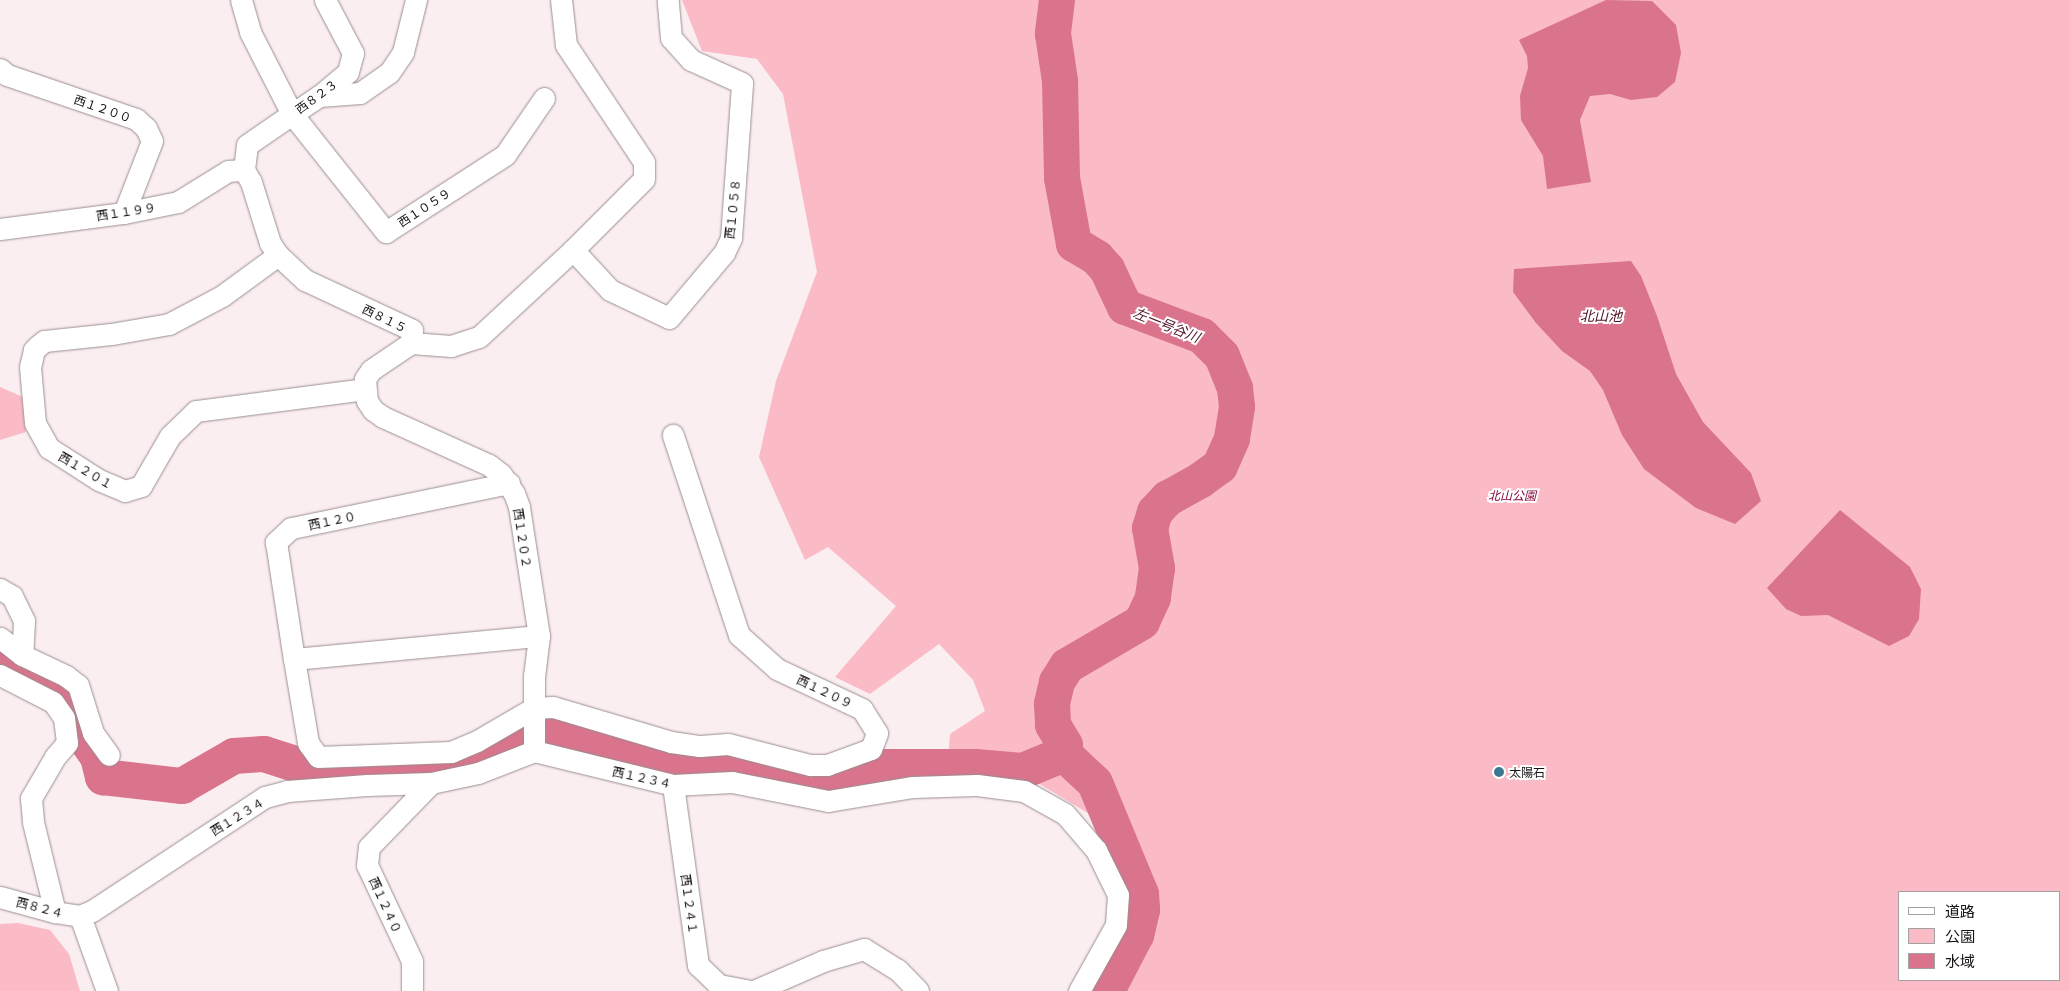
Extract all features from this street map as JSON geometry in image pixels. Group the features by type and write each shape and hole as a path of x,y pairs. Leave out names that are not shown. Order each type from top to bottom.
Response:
{"street":[{"path":"241,0 250,32 292,114 247,145 244,170"},
{"name":"西８２３","path":"292,114 319,96 348,72 353,53 325,0"},
{"path":"319,96 360,93 389,73 403,52 416,0"},
{"name":"西８１５","path":"244,170 252,182 270,243 278,255 305,280 412,330 411,343 452,346 478,337 573,250 644,179 644,162 566,45 561,0"},
{"name":"西１０５８","path":"573,250 610,290 669,318 724,253 731,238 742,83 690,60 671,38 668,0"},
{"name":"西１２００","path":"0,69 7,75 136,118 146,128 152,141 124,213"},
{"name":"西１０５９","path":"292,114 386,232 505,155 544,98"},
{"name":"西１１９９","path":"0,229 124,213 178,202 228,170 244,170"},
{"name":"西１２０１","path":"278,255 222,296 169,324 111,334 44,341 38,346 34,350 30,367 35,423 49,448 99,480 124,491 141,486 170,436 196,411 365,388"},
{"path":"365,388 365,379 371,370 411,343"},
{"name":"西１２０２","path":"365,388 366,401 383,418 489,465 509,483 519,507 539,636 534,728"},
{"name":"西１２０９","path":"534,728 554,706 671,742 700,746 728,744 810,765 827,765 871,749 877,733 862,709 777,669 740,634 673,435"},
{"name":"西１２０","path":"509,483 291,528 276,542 308,742 318,757 451,752 477,741 534,728"},
{"path":"0,589 12,596 24,621 22,655"},
{"path":"294,659 539,636"},
{"path":"0,638 22,655 66,676 78,685 93,733 109,755"},
{"path":"0,675 53,702 64,718 67,743 55,757 32,798 33,822 55,912"},
{"name":"西１２３４","path":"80,916 92,911 265,797 287,790 431,783 478,773 534,728 673,785 732,782 828,801 913,787 977,785 1024,791 1065,814 1096,850 1118,895 1116,925 1079,991"},
{"name":"西１２４０","path":"412,991 412,961 367,865 369,847 431,783"},
{"name":"西１２４１","path":"673,785 698,965 719,985 749,991"},
{"name":"西８２４","path":"0,897 55,912 80,916"},
{"path":"80,916 107,991"},
{"path":"754,991 822,961 864,949 898,970 918,991"}],"green space":[{"name":"北山公園","path":"682,0 2070,0 2070,991 1112,991 1143,884 1106,824 1005,763 948,760 950,734 985,711 973,680 939,644 870,694 835,677 896,606 828,547 805,560 759,457 776,381 817,272 783,94 757,59 702,51"},
{"path":"0,387 23,397 26,432 0,440"},
{"path":"18,923 50,930 69,954 80,991 0,991 0,924"}],"water":[{"path":"1606,0 1652,1 1676,25 1681,53 1675,82 1657,97 1631,100 1610,94 1590,96 1580,120 1591,182 1547,189 1543,156 1521,120 1520,96 1528,68 1527,56 1519,40"},
{"name":"北山池","path":"1631,261 1641,276 1657,316 1676,374 1703,422 1751,473 1761,501 1735,524 1696,508 1644,469 1622,435 1603,390 1590,371 1562,351 1536,323 1513,292 1514,269"},
{"path":"1840,510 1910,567 1921,589 1919,619 1909,636 1889,646 1828,615 1801,616 1786,609 1767,588"}],"waterway":[{"name":"左一号谷川","path":"1057,0 1053,34 1060,81 1062,178 1074,244 1097,258 1107,269 1125,307 1202,336 1222,356 1235,388 1237,407 1232,439 1220,466 1201,480 1168,498 1155,512 1150,528 1157,568 1153,598 1142,622 1067,666 1057,682 1052,704 1053,725 1065,745 1064,754"},
{"path":"0,661 20,676 62,689 78,712 82,734 98,757 103,777 182,786 234,756 264,754 308,768 325,771 417,768 453,762 515,731 557,729 636,756 746,765 815,783 885,767 975,767 1023,771 1064,754 1095,783 1141,894 1142,910 1136,935 1107,991"}],"place":[{"name":"太陽石","path":"1499,772"}]}
